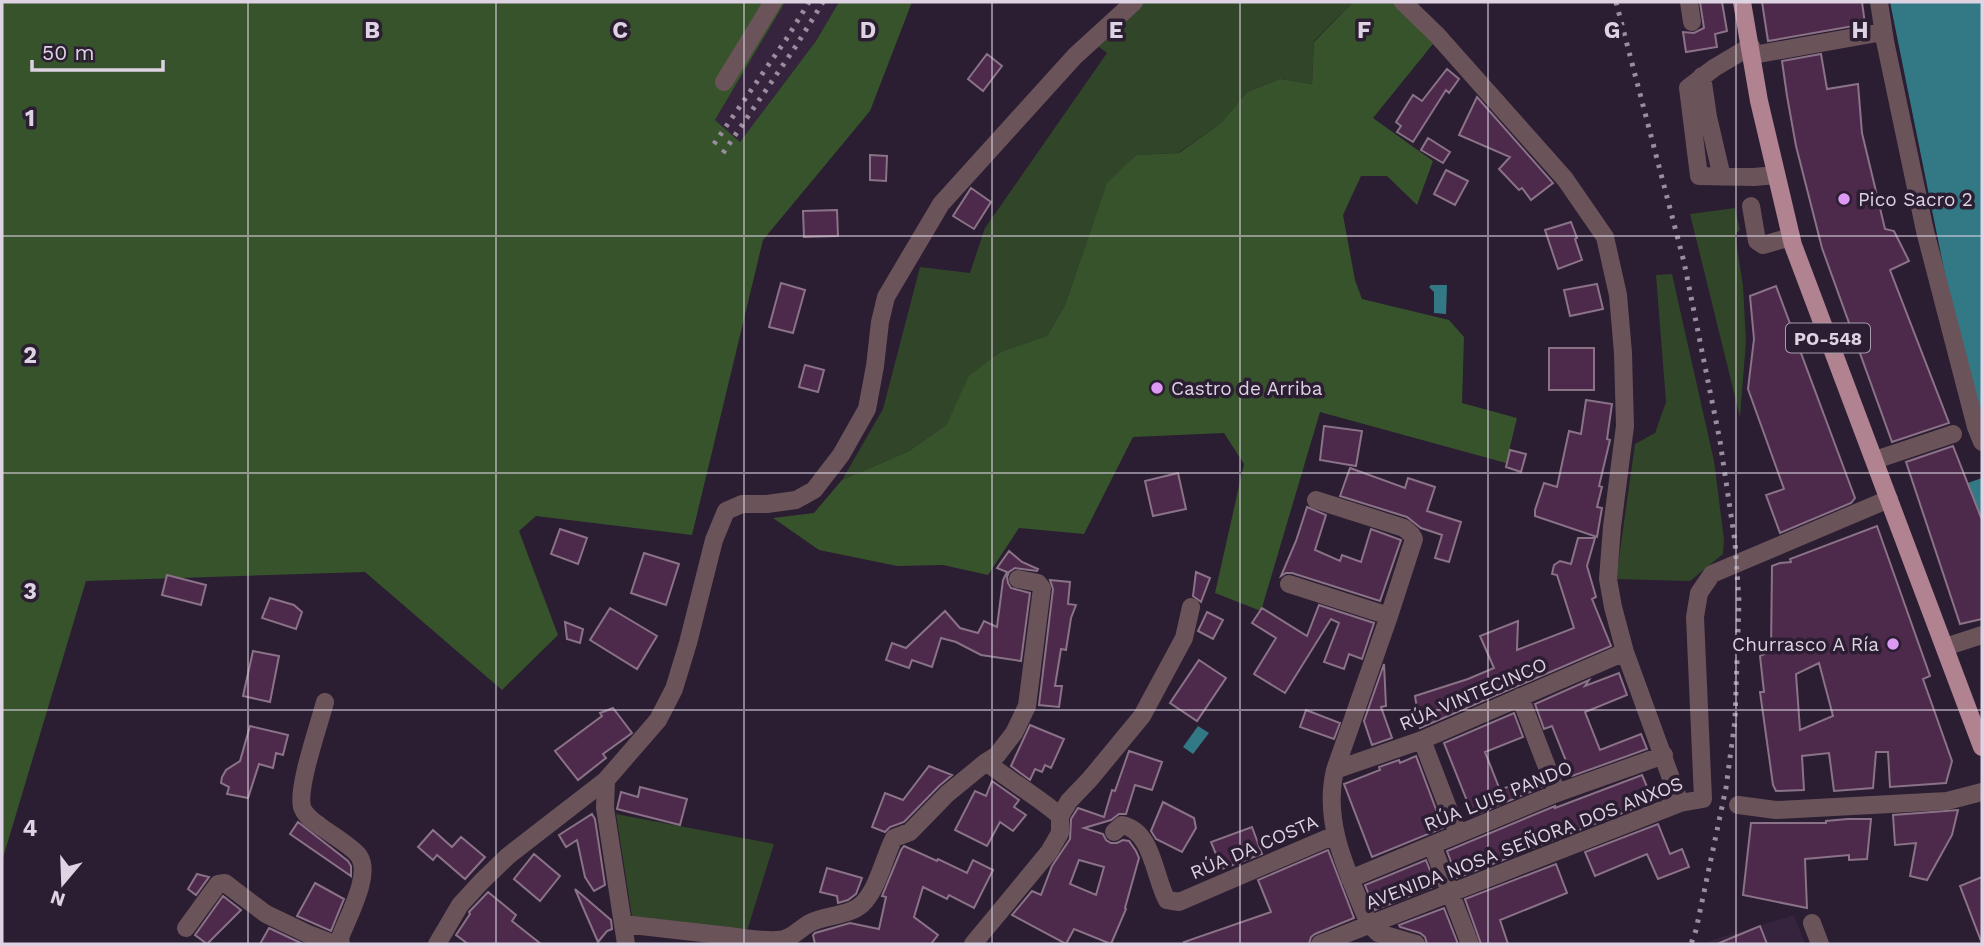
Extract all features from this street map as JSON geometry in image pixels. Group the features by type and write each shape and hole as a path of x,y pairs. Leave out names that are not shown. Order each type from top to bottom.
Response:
{"main road":[{"name":"PO-548","path":"1742,2 1759,101 1791,237 1982,747"}],"street":[{"path":"724,82 773,2"},
{"path":"437,944 460,905 490,873 606,780 658,720 674,689 714,540 726,511 742,504 796,500 814,490 841,455 866,409 880,322 887,297 941,204 1075,56 1134,2"},
{"path":"1404,2 1437,35 1565,179 1605,237 1618,295 1625,426 1608,579 1625,652 1680,803"},
{"path":"1689,2 1692,22"},
{"path":"1879,2 1925,231 1982,442"},
{"path":"1776,175 1699,176 1688,88 1702,76 1752,50 1884,32"},
{"path":"1751,206 1757,241 1763,245 1791,237"},
{"path":"1875,460 1954,434"},
{"name":"AVENIDA NOSA SEÑORA DOS ANXOS","path":"1320,944 1680,803 1703,799 1695,617 1699,593 1712,574 1889,499"},
{"path":"1316,500 1404,528 1413,540 1335,770 1331,789 1335,835 1369,924 1378,933 1416,944"},
{"path":"624,924 726,940 779,941 804,938 807,925 820,918 837,916 863,904 894,838 910,832 947,793 997,755 1014,733 1027,706 1042,588 1038,583 1018,579"},
{"path":"1289,584 1389,616"},
{"path":"973,944 1049,852 1060,833 1060,817 1069,801 1142,716 1184,638 1191,607"},
{"path":"1945,647 1982,635"},
{"name":"RÚA VINTECINCO","path":"1335,770 1422,740 1625,652"},
{"path":"1520,697 1557,793"},
{"path":"326,702 303,783 302,803 303,811 311,820 359,855 363,868 359,888 340,938 341,944"},
{"path":"1422,740 1458,834"},
{"name":"RÚA LUIS PANDO","path":"1350,879 1557,793 1664,755"},
{"path":"986,762 1006,778 1042,799 1060,817"},
{"path":"606,780 605,808 626,944"},
{"path":"1738,805 1776,810 1947,801 1982,792"},
{"name":"RÚA DA COSTA","path":"1114,832 1122,825 1138,834 1147,846 1167,900 1179,902 1335,835"},
{"path":"1432,845 1470,944"},
{"path":"186,928 218,884 225,883 266,914 334,944"},
{"path":"1812,923 1820,944"}],"shaded area":[{"path":"2,2 785,2 715,120 740,142 816,41 839,2 912,2 870,111 763,240 692,535 536,516 519,531 558,635 502,690 365,572 86,581 2,861"},
{"path":"785,2 839,2 816,41 740,142 715,121"},
{"path":"1134,2 1353,2 1314,41 1312,84 1280,79 1247,92 1221,123 1178,153 1136,155 1107,184 1065,305 1047,336 1000,352 970,376 946,425 909,451 842,480 883,409 920,267 970,273 985,228 1107,53 1091,41"},
{"path":"1353,2 1405,2 1441,34 1373,118 1433,161 1417,205 1387,176 1361,176 1343,215 1355,280 1362,299 1449,320 1464,337 1462,403 1517,418 1506,463 1320,412 1261,611 1215,593 1244,464 1224,433 1133,437 1084,534 1019,528 988,575 943,565 897,566 819,550 773,518 814,513 842,480 909,451 946,425 969,376 1000,352 1047,336 1065,305 1107,183 1136,155 1179,153 1221,123 1247,92 1280,79 1312,84 1314,42"},
{"path":"1890,2 1982,2 1982,435 1973,413"},
{"path":"1735,208 1740,230 1735,234 1743,286 1746,341 1740,417 1690,214"},
{"path":"1672,274 1714,461 1724,539 1723,554 1690,581 1616,579 1635,444 1655,433 1666,402 1656,275"},
{"path":"1447,285 1446,314 1434,313 1434,292 1429,287"},
{"path":"1982,478 1982,532 1977,533 1962,485"},
{"path":"1198,726 1209,733 1193,754 1183,747"},
{"path":"616,814 774,844 747,931 632,917"},
{"path":"1794,915 1805,944 1707,944 1709,941"}],"building":[{"path":"1700,2 1722,2 1727,31 1715,34 1717,47 1686,52 1683,32 1694,33 1704,28"},
{"path":"1762,2 1862,2 1865,24 1768,41"},
{"path":"987,54 1002,66 983,91 968,79"},
{"path":"1821,54 1827,89 1858,84 1862,133 1885,229 1894,231 1909,261 1890,270 1949,423 1892,442 1822,248 1796,146 1782,61"},
{"path":"1447,69 1459,79 1449,93 1446,90 1413,142 1397,132 1401,126 1396,122 1413,95 1422,101"},
{"path":"1477,97 1553,183 1531,200 1522,188 1519,190 1499,169 1510,157 1459,135"},
{"path":"1428,138 1450,152 1443,163 1421,150"},
{"path":"870,155 887,156 886,181 870,180"},
{"path":"1446,170 1468,181 1455,205 1434,194"},
{"path":"971,188 991,202 974,229 953,216"},
{"path":"837,210 838,236 804,237 803,211"},
{"path":"1571,222 1582,260 1558,269 1545,230"},
{"path":"781,283 805,290 793,333 769,327"},
{"path":"1597,284 1603,309 1570,316 1564,290"},
{"path":"1776,286 1855,498 1851,503 1780,533 1766,495 1784,489 1748,389 1754,339 1750,296"},
{"path":"1549,348 1594,348 1594,390 1549,390"},
{"path":"805,365 824,370 818,392 799,387"},
{"path":"1586,400 1612,404 1607,439 1610,440 1599,486 1602,487 1597,507 1602,508 1597,537 1535,516 1544,483 1557,487 1569,431 1581,434"},
{"path":"1324,426 1362,431 1356,466 1320,460"},
{"path":"1953,446 1982,520 1982,619 1960,624 1906,462"},
{"path":"1510,450 1526,454 1521,472 1506,467"},
{"path":"1350,468 1405,488 1408,478 1435,487 1427,511 1461,522 1449,562 1435,558 1442,535 1421,528 1407,517 1340,496"},
{"path":"1178,473 1186,509 1153,516 1145,481"},
{"path":"1307,507 1326,515 1315,550 1340,561 1342,555 1361,562 1371,529 1401,540 1380,601 1292,573 1281,576"},
{"path":"1877,526 1930,676 1923,679 1952,761 1946,783 1890,787 1888,752 1876,752 1873,788 1834,791 1829,753 1802,756 1804,790 1776,791 1760,692 1764,692 1760,656 1771,651 1772,566 1791,562 1790,559","holes":["1819,663 1833,716 1800,730 1796,674"]},
{"path":"560,529 587,538 578,564 551,554"},
{"path":"1578,538 1595,538 1587,566 1596,597 1592,599 1611,646 1420,728 1415,696 1494,668 1480,636 1518,621 1517,650 1574,628 1557,575 1552,574 1554,565 1560,561 1571,564"},
{"path":"1009,551 1022,562 1038,569 1015,568 1007,577 1011,588 1030,593 1021,661 981,655 956,642 941,638 932,667 912,660 909,668 886,660 892,643 906,648 945,611 960,628 978,633 984,621 997,627 1003,580 1007,572 997,568"},
{"path":"644,553 679,564 666,605 631,593"},
{"path":"1196,572 1210,578 1201,602 1193,596"},
{"path":"167,575 206,585 201,605 162,595"},
{"path":"1050,580 1070,582 1068,604 1076,605 1066,650 1061,649 1055,686 1062,686 1059,707 1039,705 1053,589"},
{"path":"270,598 294,605 302,612 296,629 262,618"},
{"path":"1319,605 1374,623 1362,659 1349,654 1344,669 1324,662 1339,623 1331,619 1285,693 1254,674 1276,638 1252,623 1262,608 1307,636"},
{"path":"610,608 657,636 637,669 590,640"},
{"path":"1207,612 1223,620 1213,639 1198,631"},
{"path":"565,622 583,629 580,643 567,639"},
{"path":"253,651 279,656 270,702 243,696"},
{"path":"1199,660 1226,678 1197,721 1170,703"},
{"path":"1384,664 1386,706 1381,707 1392,738 1372,745 1364,721"},
{"path":"1619,673 1627,695 1585,712 1600,750 1641,734 1647,749 1572,776 1552,726 1544,729 1535,704 1589,680 1585,686"},
{"path":"613,708 632,733 603,754 606,758 578,780 555,751 602,716 600,713"},
{"path":"1306,710 1340,723 1334,739 1300,727"},
{"path":"1514,713 1523,737 1485,752 1500,790 1538,775 1542,787 1473,816 1444,743"},
{"path":"1030,725 1064,739 1051,768 1045,765 1042,772 1035,769 1030,780 1011,766"},
{"path":"250,726 288,735 283,755 276,753 273,768 259,764 248,798 227,794 229,787 221,783 226,770 240,761"},
{"path":"1129,751 1162,762 1152,790 1135,785 1126,814 1119,814 1111,820 1084,828 1103,834 1111,843 1129,841 1139,858 1126,909 1111,944 1074,929 1066,944 1012,915 1032,891 1041,895 1052,866 1070,839 1071,819 1078,808 1104,817 1112,790 1115,791","holes":["1079,860 1104,867 1096,895 1070,884"]},
{"path":"1416,756 1443,828 1372,857 1344,784 1380,770 1379,767 1399,760 1400,763"},
{"path":"929,766 952,775 904,822 885,832 872,827 885,793 903,800"},
{"path":"1642,775 1653,801 1457,878 1447,851 1555,806"},
{"path":"992,781 1019,800 1014,807 1026,815 1013,831 1000,822 987,846 955,830 975,791 986,796"},
{"path":"640,787 687,799 680,825 617,809 621,792 638,797"},
{"path":"1163,802 1194,818 1196,828 1182,852 1156,839 1151,831"},
{"path":"1958,810 1952,835 1927,880 1910,876 1916,843 1895,845 1893,815"},
{"path":"592,814 605,885 594,891 585,877 577,840 566,847 559,835"},
{"path":"1871,819 1867,859 1849,860 1849,855 1805,859 1807,908 1743,895 1751,823 1826,823"},
{"path":"298,822 348,861 351,876 290,834"},
{"path":"1658,824 1670,854 1682,849 1689,867 1658,879 1647,854 1595,876 1585,852"},
{"path":"1252,827 1262,854 1222,869 1211,842"},
{"path":"433,830 452,847 461,837 485,857 465,879 437,855 433,860 418,847"},
{"path":"904,846 967,873 973,860 993,870 974,908 949,895 947,899 923,887 914,917 938,935 931,944 815,944 815,933 850,923 879,929 886,897 882,896"},
{"path":"1328,850 1354,918 1315,934 1309,944 1185,944 1184,942 1271,912 1258,880"},
{"path":"534,854 560,876 540,901 514,879"},
{"path":"1426,860 1436,886 1375,910 1365,885"},
{"path":"1556,864 1567,893 1500,920 1508,944 1481,944 1465,899"},
{"path":"827,868 862,878 856,894 838,903 837,896 820,892"},
{"path":"197,874 209,877 196,895 188,889"},
{"path":"1982,877 1982,941 1981,941 1960,886"},
{"path":"315,883 344,899 331,931 297,916"},
{"path":"575,889 611,920 612,929 598,942"},
{"path":"488,892 516,915 512,921 541,944 468,944 456,935 469,912"},
{"path":"223,896 241,910 207,944 195,935"},
{"path":"1444,908 1458,944 1427,944 1420,933 1399,925"},
{"path":"1760,926 1767,944 1717,944"},
{"path":"269,928 303,944 260,944"}],"railway":[{"path":"714,144 809,2"},
{"path":"723,153 823,2"},
{"path":"1616,2 1684,262 1720,441 1735,542 1739,601 1735,720 1726,788 1691,944"}],"place":[{"name":"Pico Sacro 2","path":"1844,199"},
{"name":"Castro de Arriba","path":"1157,388"},
{"name":"Churrasco A Ría","path":"1893,644"}]}
